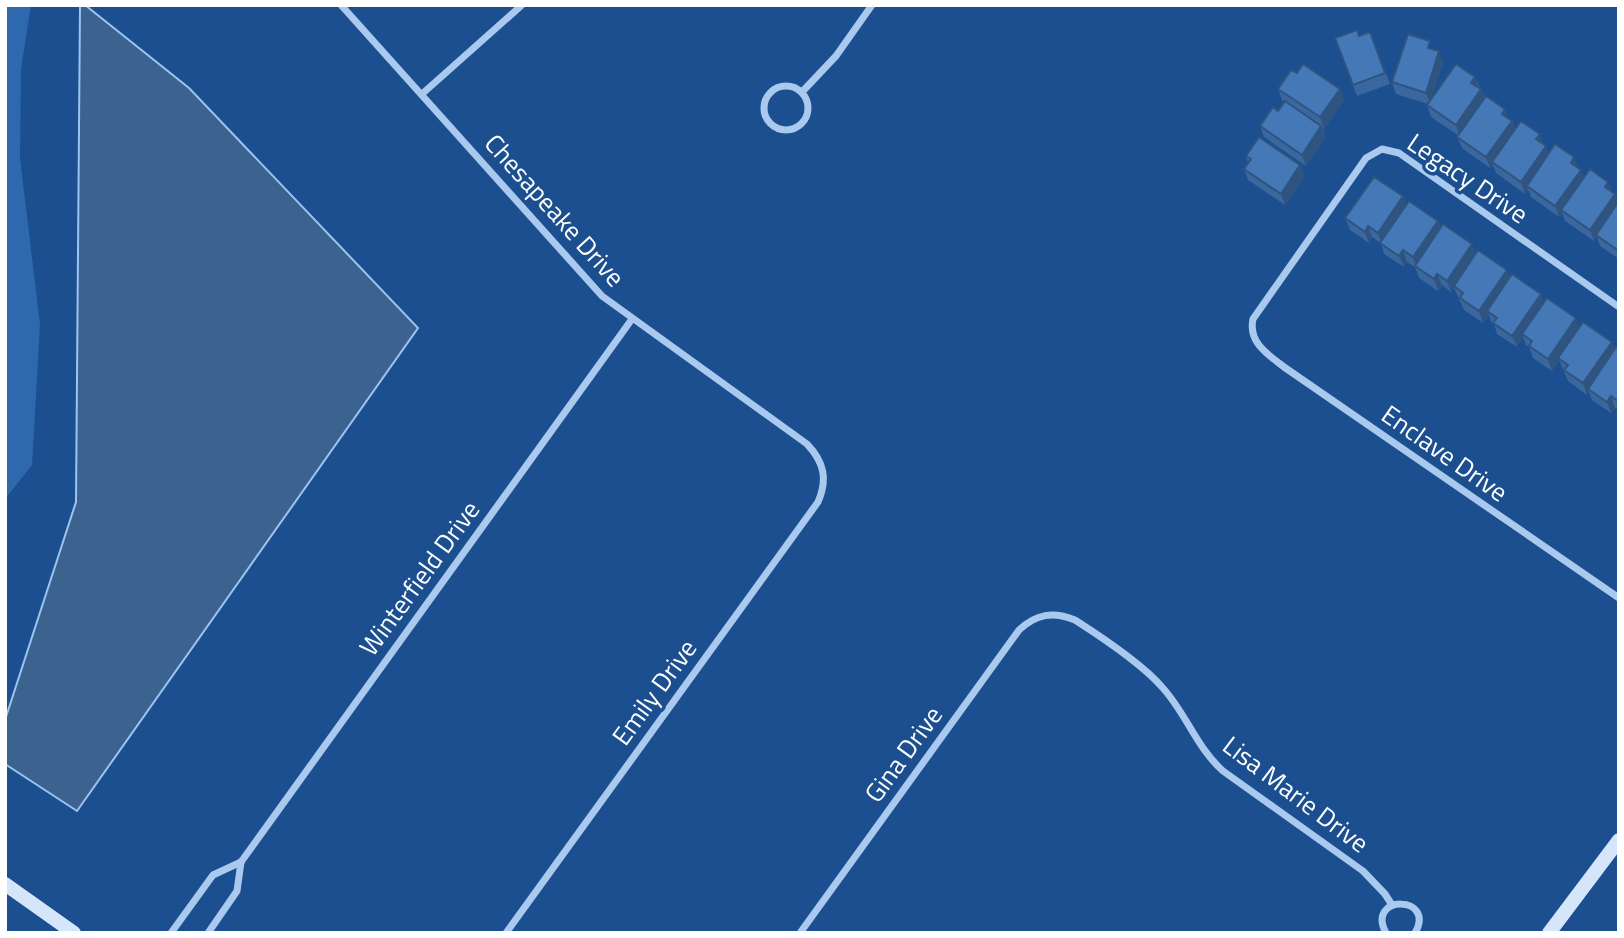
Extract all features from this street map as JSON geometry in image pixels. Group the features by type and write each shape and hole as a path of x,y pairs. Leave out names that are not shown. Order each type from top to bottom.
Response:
{"main road":[{"path":"1549,933 1619,840"},
{"path":"5,884 74,933"}],"street":[{"name":"Chesapeake Drive","path":"341,5 590,284 632,319 807,444 820,461 823,470"},
{"path":"422,94 522,5"},
{"path":"802,92 836,56 873,5"},
{"path":"782,86 802,92 808,106 804,120 793,129 779,129 772,125 764,113 765,99 769,93 782,86"},
{"name":"Legacy Drive","path":"1253,337 1253,319 1275,286 1366,158 1382,149 1399,153 1619,307"},
{"name":"Winterfield Drive","path":"208,933 237,891 241,862 632,319"},
{"name":"Enclave Drive","path":"1253,337 1266,353 1284,367 1619,598"},
{"name":"Emily Drive","path":"506,933 818,502 824,480 823,470"},
{"name":"Lisa Marie Drive","path":"1050,614 1074,620 1149,675 1172,700 1209,758 1223,771 1363,871 1392,905 1404,903 1415,909 1419,920 1415,933"},
{"name":"Gina Drive","path":"800,933 1019,630 1038,617 1050,614"},
{"name":"Winterfield Drive","path":"171,933 213,875 241,862"},
{"path":"1386,933 1382,920 1392,905"}],"shaded area":[{"path":"5,5 31,5 21,69 20,158 40,324 32,465 5,499"},
{"path":"80,5 85,5 189,88 418,328 77,811 5,764 5,720 76,502"}],"building":[{"path":"1357,30 1359,36 1370,32 1385,73 1353,85 1335,38"},
{"path":"1408,34 1430,41 1428,48 1439,51 1426,93 1392,82"},
{"path":"1303,64 1340,89 1320,117 1278,89 1291,70 1297,73"},
{"path":"1456,64 1475,77 1471,83 1481,89 1456,125 1427,105"},
{"path":"1486,96 1505,109 1502,114 1512,121 1486,157 1457,137"},
{"path":"1285,101 1321,126 1302,155 1260,126 1273,107 1278,111"},
{"path":"1521,121 1540,134 1536,139 1546,146 1521,182 1492,162"},
{"path":"1259,137 1300,165 1281,194 1244,169 1251,159 1246,156"},
{"path":"1555,144 1574,157 1571,163 1581,170 1555,206 1527,186"},
{"path":"1590,169 1608,182 1605,187 1615,194 1590,230 1561,210"},
{"path":"1374,177 1403,196 1378,233 1368,226 1365,232 1345,218"},
{"path":"1409,201 1438,221 1413,257 1403,250 1399,256 1380,243"},
{"path":"1619,201 1619,251 1596,235"},
{"path":"1443,224 1472,244 1447,281 1437,274 1434,279 1415,266"},
{"path":"1478,250 1507,270 1479,311 1460,298 1463,293 1454,286"},
{"path":"1512,274 1541,294 1512,336 1493,323 1497,318 1487,311"},
{"path":"1547,298 1576,318 1548,359 1529,346 1532,341 1522,334"},
{"path":"1583,322 1612,342 1583,383 1564,370 1568,365 1558,358"},
{"path":"1616,347 1619,349 1619,402 1611,396 1607,402 1588,389"}]}
